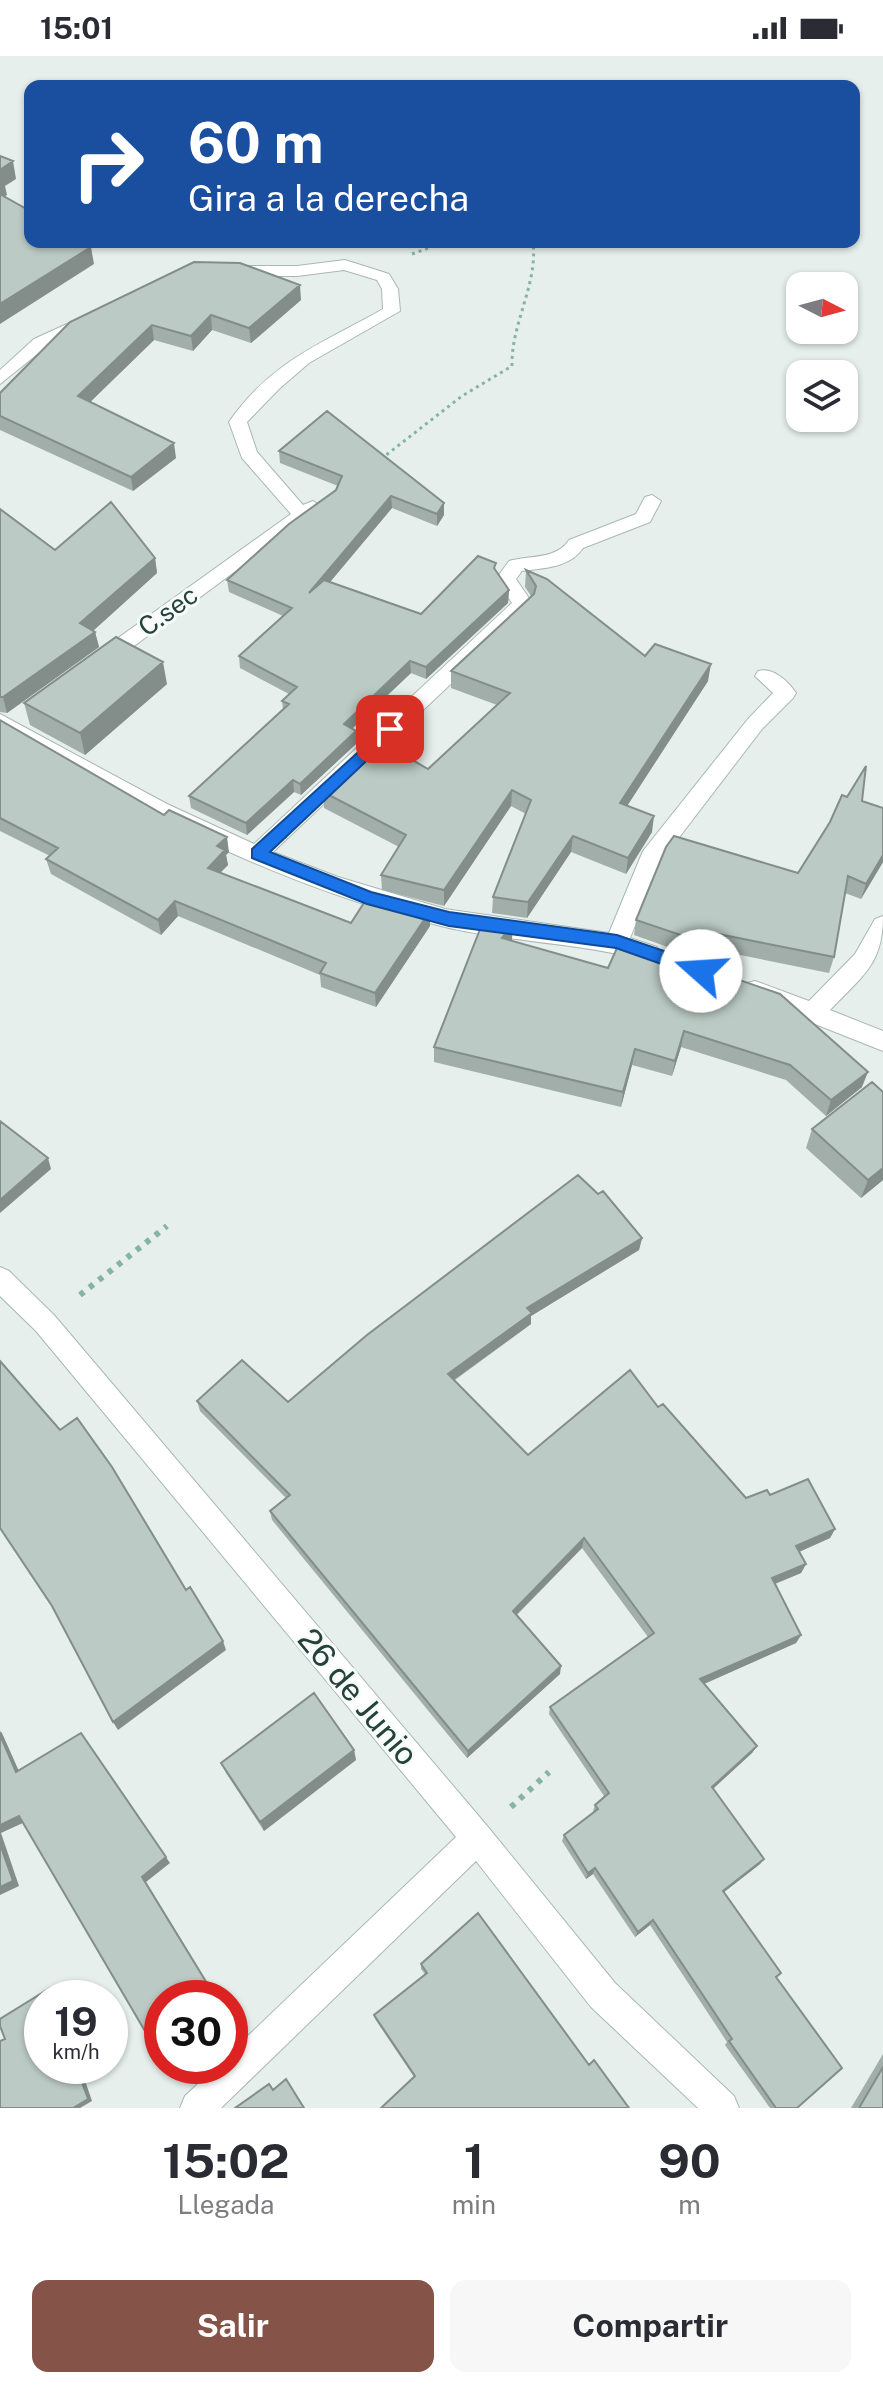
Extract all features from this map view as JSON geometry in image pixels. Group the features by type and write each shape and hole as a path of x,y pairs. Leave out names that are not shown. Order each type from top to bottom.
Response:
{"street":[{"path":"206,270 297,271 345,265 383,277 390,289 392,311 371,325 345,333 304,361 238,422 248,454 302,515"},
{"path":"0,379 40,343 104,312"},
{"name":"C.sec","path":"85,671 328,496"},
{"path":"258,853 523,604 506,579 516,565 561,558 576,544 643,518 652,501"},
{"path":"617,942 651,857 755,724 786,693 765,676"},
{"path":"10,722 119,787 258,853 367,898 449,919 617,942 673,961"},
{"path":"814,1011 863,960 883,925"},
{"path":"730,981 814,1011 883,1041"},
{"name":"26 de Junio","path":"0,1279 45,1323 477,1838 603,1995 722,2108"},
{"path":"197,2108 477,1838"}],"path":[{"path":"328,496 425,429 487,376 512,366 512,331 536,261 534,248"},
{"path":"45,1323 167,1226"}],"building":[{"path":"0,156 13,161 0,170"},
{"path":"0,194 24,208 24,248 89,248 0,304"},
{"path":"194,262 240,263 300,285 249,328 211,315 191,336 152,325 78,396 174,443 131,477 0,416 0,393 70,322"},
{"path":"327,411 444,503 437,514 391,496 309,593 324,580 421,614 478,556 496,563 494,568 509,590 426,667 410,661 344,724 356,731 300,784 293,780 246,823 189,796 289,704 282,701 297,687 239,656 292,608 227,580 289,524 336,490 342,476 279,451"},
{"path":"111,502 155,558 80,623 95,632 0,697 0,509 55,550"},
{"path":"526,570 547,579 645,656 655,644 711,664 620,803 654,816 628,858 573,836 528,902 493,897 531,800 512,790 444,890 381,875 406,835 323,792 378,740 428,769 510,693 451,671 534,594 536,586"},
{"path":"116,637 163,662 80,733 24,703"},
{"path":"0,720 164,815 169,810 227,837 217,846 225,850 208,868 351,923 369,895 430,911 375,993 320,973 326,963 175,901 158,920 46,859 58,848 0,818"},
{"path":"866,766 862,801 883,808 883,855 866,884 848,876 834,957 708,932 731,952 636,920 666,847 674,836 798,873 830,822 842,795 847,797"},
{"path":"484,919 513,923 502,938 608,968 621,939 780,994 868,1072 831,1100 790,1065 684,1031 675,1061 635,1049 623,1092 434,1047"},
{"path":"872,1082 883,1092 883,1168 868,1180 812,1129"},
{"path":"0,1121 48,1158 0,1200"},
{"path":"578,1175 598,1194 603,1191 642,1238 527,1308 532,1313 448,1374 528,1455 630,1370 658,1407 663,1404 746,1498 767,1490 770,1495 808,1479 835,1529 796,1546 806,1564 772,1578 801,1635 700,1679 757,1746 712,1787 764,1859 723,1891 781,1973 776,1977 842,2068 797,2108 776,2108 729,2041 732,2039 653,1920 638,1932 595,1868 588,1873 564,1835 598,1809 595,1805 609,1793 550,1707 654,1633 584,1538 513,1611 561,1666 468,1751 270,1511 290,1495 197,1401 242,1360 288,1402 367,1335"},
{"path":"0,1361 60,1430 77,1418 112,1467 186,1590 190,1587 223,1641 113,1722 52,1606 0,1528"},
{"path":"314,1693 354,1750 260,1822 221,1763"},
{"path":"81,1733 166,1857 142,1877 205,1980 144,1980 144,2029 128,2002 128,1980 115,1980 19,1816 0,1825 0,1735 16,1772"},
{"path":"0,1844 13,1881 0,1887"},
{"path":"478,1913 589,2065 594,2060 629,2108 381,2108 415,2076 374,2015 427,1973 421,1964"},
{"path":"24,2004 24,2084 83,2084 88,2099 73,2108 0,2108 0,2041 5,2039 0,2019"},
{"path":"883,2067 883,2108 859,2108"},
{"path":"286,2079 304,2108 235,2108 269,2084 273,2090"}],"route":[{"path":"390,729 258,853 367,898 449,919 617,942 701,971"}]}
